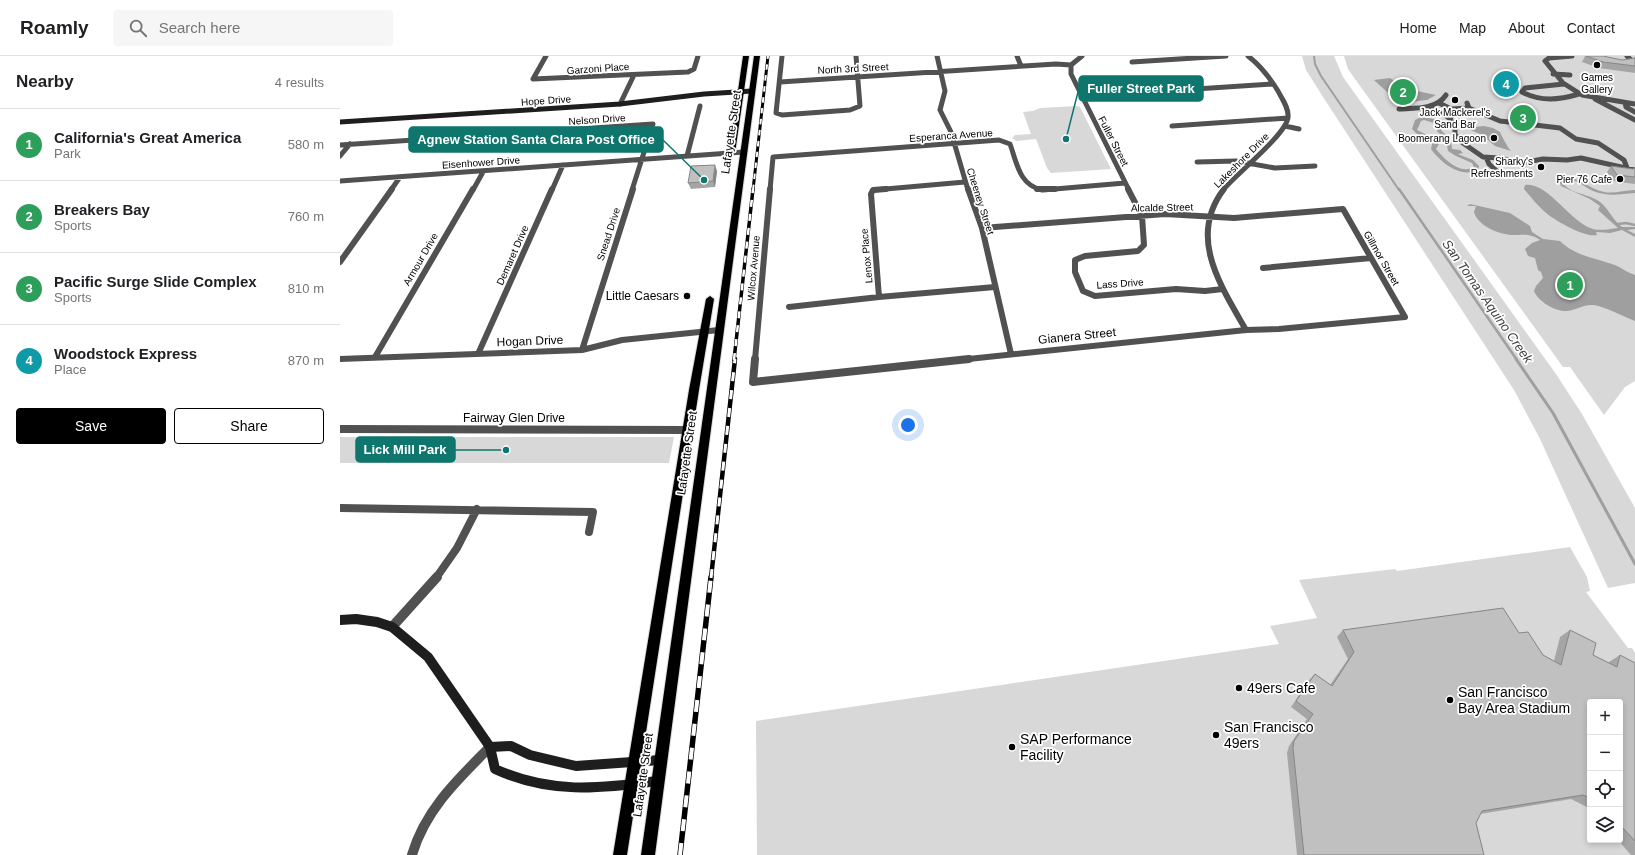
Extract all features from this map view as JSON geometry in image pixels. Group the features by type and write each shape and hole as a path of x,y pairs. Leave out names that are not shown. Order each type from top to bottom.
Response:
{"main road":[{"name":"Lafayette Street","path":"732,153 746,56"},
{"name":"Lafayette Street","path":"648,855 757,56"},
{"name":"Lafayette Street","path":"620,855 687,430 710,299"}],"street":[{"name":"Garzoni Place","path":"546,56 533,79 692,71 698,56"},
{"path":"782,56 780,82 776,94 776,113 795,114 850,110 860,106 856,56"},
{"name":"Cheeney Street","path":"937,56 945,91 940,110 945,123 952,132 965,182 982,228 1011,354"},
{"path":"1017,56 1021,66"},
{"path":"1071,65 1082,56"},
{"path":"1132,62 1226,56"},
{"path":"1172,126 1288,118 1285,104 1273,84 1262,67 1248,56"},
{"path":"1572,56 1545,59 1548,67 1558,75 1564,83 1579,94 1597,99 1635,104"},
{"path":"1625,58 1633,60"},
{"name":"North 3rd Street","path":"780,82 1021,66 1056,64 1071,65"},
{"name":"Fuller Street","path":"1071,65 1071,74 1142,216"},
{"path":"1549,74 1570,75"},
{"path":"620,104 634,75"},
{"path":"1564,83 1525,88 1522,92 1538,98 1556,101 1579,94"},
{"path":"1150,92 1273,84"},
{"path":"1543,84 1557,85"},
{"name":"Hope Drive","path":"340,122 620,104 752,91"},
{"path":"1590,92 1602,104 1635,120"},
{"path":"1399,109 1430,106 1439,103 1446,95"},
{"path":"1439,103 1452,109 1468,105 1490,118 1507,122 1550,126 1565,131 1576,139 1598,143 1624,160 1627,168"},
{"path":"1625,103 1627,108 1635,112"},
{"path":"687,156 700,106"},
{"path":"1430,106 1442,112 1451,121 1455,126 1455,134 1460,141 1476,154 1525,164 1543,159 1567,160 1581,158 1635,170"},
{"path":"1451,121 1450,118 1454,114 1452,109"},
{"name":"Lakeshore Drive","path":"1246,330 1214,271 1209,252 1207,234 1209,217 1214,202 1222,190 1278,136 1285,126 1288,118"},
{"path":"1550,126 1554,120"},
{"name":"Nelson Drive","path":"340,145 653,124"},
{"name":"Snead Drive","path":"582,350 653,124"},
{"path":"1285,126 1299,129"},
{"name":"Esperanca Avenue","path":"773,157 999,140 1007,142 1027,184 1037,189 1125,183"},
{"path":"340,156 350,144"},
{"name":"Eisenhower Drive","path":"340,181 744,152"},
{"name":"Wilcox Avenue","path":"753,382 773,157"},
{"path":"1486,157 1489,164 1498,172"},
{"path":"1197,162 1222,160 1275,168 1315,166"},
{"name":"Demaret Drive","path":"478,354 563,165"},
{"name":"Armour Drive","path":"375,357 482,172"},
{"path":"340,262 400,177"},
{"name":"Lenox Place","path":"965,182 873,190 871,194 880,297 995,287"},
{"name":"Alcalde Street","path":"982,228 1175,214 1234,218 1343,209"},
{"name":"Gillmor Street","path":"1343,209 1405,317"},
{"name":"Lass Drive","path":"1142,216 1144,245 1141,249 1133,252 1085,256 1074,260 1073,265 1084,292 1095,296 1176,288 1206,291 1223,289"},
{"path":"1263,268 1371,258"},
{"path":"789,307 880,297"},
{"name":"Gianera Street","path":"753,382 1246,330 1279,329 1405,317"},
{"name":"Hogan Drive","path":"340,358 582,350 622,340 719,330"},
{"name":"Fairway Glen Drive","path":"340,429 687,430"},
{"path":"340,508 593,512 589,532"},
{"path":"392,627 443,570 457,548 477,509"},
{"path":"340,620 356,619 377,622 392,627 428,657 490,747 495,769 509,777 539,785 590,788 631,785 657,781"},
{"path":"412,855 418,835 449,788 490,747 512,746 530,755 576,766 635,763 660,760"}],"shaded area":[{"path":"1302,56 1334,56 1343,77 1556,374 1582,414 1635,508 1635,583 1608,588 1540,439 1514,390 1325,100 1306,70"},
{"path":"1344,56 1635,56 1635,381 1625,387 1604,415 1570,367 1563,367 1355,79 1348,69"},
{"path":"1390,78 1407,89 1436,95 1427,100 1399,103 1374,80"},
{"path":"1080,107 1111,169 1051,173 1047,168 1036,139 1016,141 1012,138 1015,135 1031,134 1023,112 1033,111 1040,108"},
{"path":"1419,118 1426,118 1441,123 1443,126 1441,130 1451,140 1452,149 1460,150 1463,153 1458,154 1473,160 1479,166 1478,170 1471,172 1458,171 1445,164 1431,149 1433,140 1418,135 1412,129 1415,120","holes":["1424,120 1437,124 1437,131 1446,140 1448,151 1472,163 1474,167 1463,169 1453,165 1436,149 1439,144 1435,139 1417,130 1421,121"]},
{"name":"Boomerang Lagoon","path":"1484,126 1493,128 1500,132 1511,151 1495,146 1482,135 1466,128"},
{"path":"1563,178 1574,179 1604,192 1612,193 1635,190 1635,193 1609,195 1598,193 1571,180 1567,180 1563,183 1569,189 1593,198 1601,203 1622,227 1635,227 1635,229 1627,230 1635,234 1635,237 1622,230 1610,233 1596,232 1597,235 1585,234 1578,231 1562,224 1549,215 1524,189 1525,185 1533,185 1542,189 1576,219 1593,229 1602,230 1618,228 1598,210 1600,206 1590,199 1561,186 1559,180"},
{"path":"1470,204 1510,213 1530,226 1532,232 1543,239 1560,241 1572,250 1615,265 1635,275 1635,321 1599,306 1587,305 1562,311 1552,308 1543,302 1534,291 1536,286 1543,278 1541,272 1538,270 1535,258 1528,256 1525,249 1532,243 1540,240 1530,235 1512,235 1489,228 1476,217 1474,212 1476,206 1467,206"},
{"path":"340,437 674,437 669,463 340,463"},
{"path":"1570,547 1587,577 1590,591 1586,592 1628,648 1632,648 1635,653 1635,855 757,855 756,721 1279,644 1270,626 1317,618 1299,580 1395,569 1397,571"}],"building":[{"path":"1586,56 1603,56 1622,60 1635,58 1635,66 1603,62"},
{"path":"715,165 713,181 688,183 691,166"},
{"path":"1611,166 1635,168 1635,177 1617,175"},
{"name":"San Francisco Bay Area Stadium","path":"1503,608 1519,633 1528,632 1543,655 1561,665 1570,630 1596,643 1593,655 1617,667 1620,655 1635,663 1635,841 1623,828 1623,699 1587,699 1587,797 1583,795 1482,811 1476,823 1484,855 1304,855 1293,748 1294,741 1313,714 1296,701 1315,674 1332,686 1354,652 1343,630"}],"waterway":[{"name":"San Tomas Aquino Creek","path":"1314,56 1315,64 1321,76 1399,190"},
{"name":"San Tomas Aquino Creek","path":"1399,189 1517,360"},
{"path":"1618,224 1626,223 1635,225"},
{"name":"San Tomas Aquino Creek","path":"1516,359 1553,413 1635,564"}],"railway":[{"path":"753,190 768,56"},
{"path":"734,360 753,189"},
{"path":"711,578 735,359"},
{"path":"680,855 711,577"}],"place":[{"name":"Games Gallery","path":"1597,65"},
{"name":"Woodstock Express","path":"1506,84"},
{"name":"Breakers Bay","path":"1403,92"},
{"name":"Jack Mackerel's Sand Bar","path":"1455,100"},
{"name":"Pacific Surge Slide Complex","path":"1523,118"},
{"name":"Boomerang Lagoon","path":"1494,138"},
{"name":"Fuller Street Park","path":"1066,139"},
{"name":"Sharky's Refreshments","path":"1541,167"},
{"name":"Pier 76 Cafe","path":"1620,179"},
{"name":"Agnew Station Santa Clara Post Office","path":"704,180"},
{"name":"California's Great America","path":"1570,285"},
{"name":"Little Caesars","path":"687,296"},
{"name":"Lick Mill Park","path":"506,450"},
{"name":"49ers Cafe","path":"1239,688"},
{"name":"San Francisco Bay Area Stadium","path":"1450,700"},
{"name":"San Francisco 49ers","path":"1216,735"},
{"name":"SAP Performance Facility","path":"1012,747"}]}
